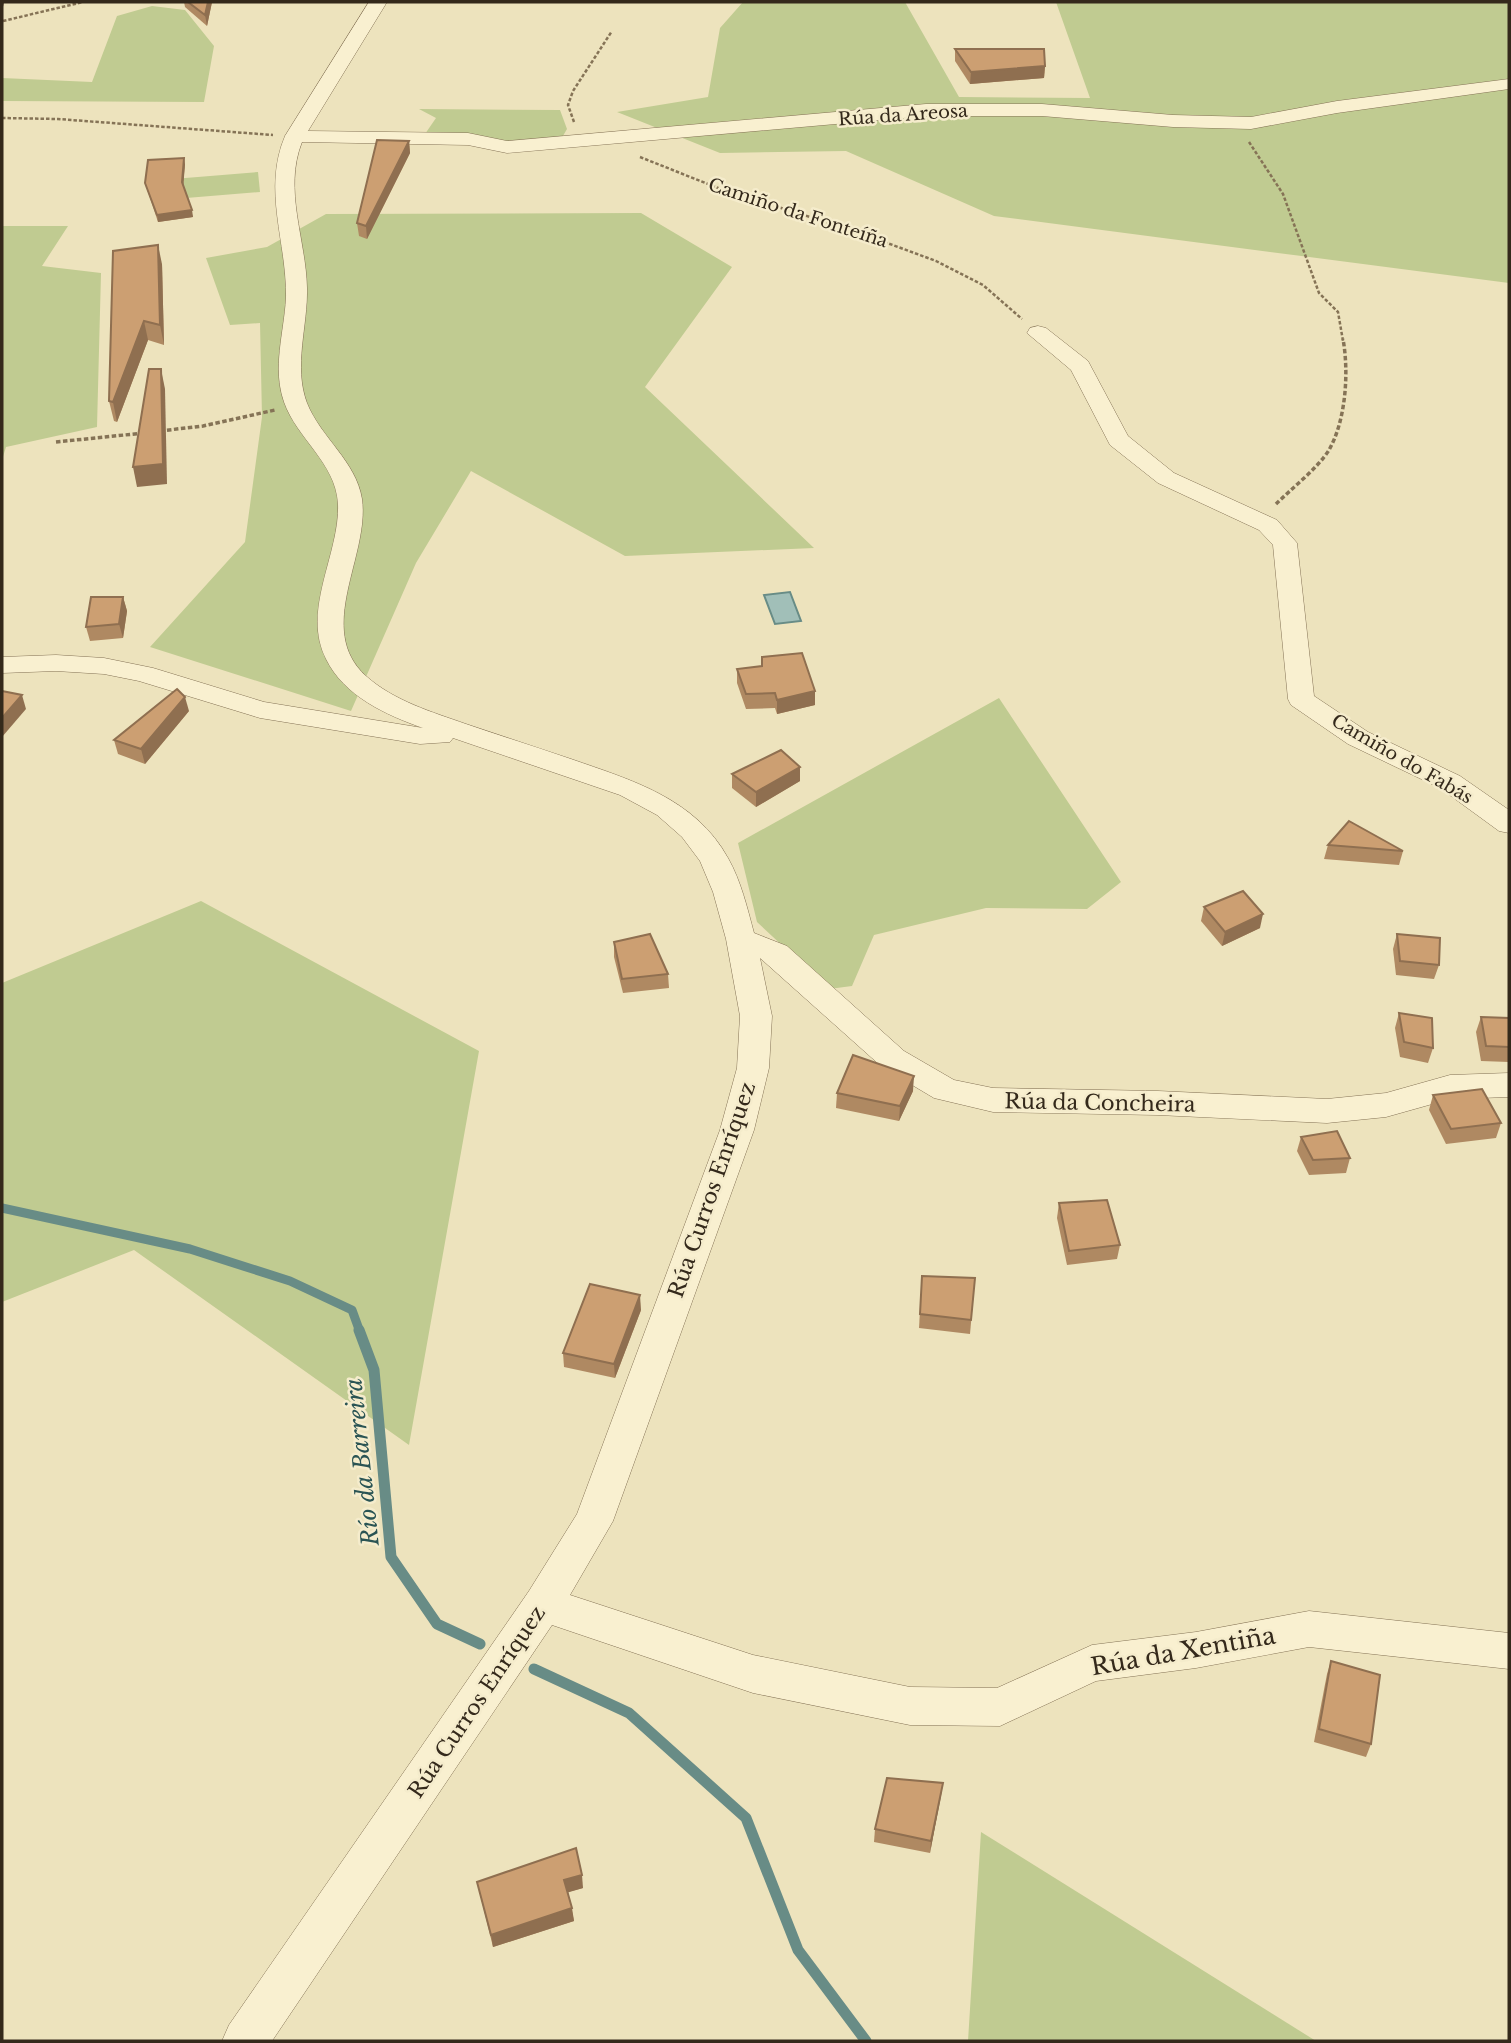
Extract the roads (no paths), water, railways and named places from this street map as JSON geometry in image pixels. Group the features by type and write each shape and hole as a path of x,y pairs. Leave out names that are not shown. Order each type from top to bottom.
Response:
{"street":[{"name":"Rúa Curros Enríquez","path":"244,2041 543,1604 594,1521 737,1130 753,1068 756,1016 741,939 728,892 714,859 692,830 667,809 630,789 466,734 398,708 365,689 349,673 335,650 330,620 349,531 350,500 342,472 296,405 289,379 296,286 284,182 285,159 295,136 378,2"},
{"name":"Rúa da Areosa","path":"295,136 468,139 507,148 608,141 926,110 1042,110 1173,121 1251,123 1337,107 1509,84"},
{"name":"Camiño do Fabás","path":"1038,333 1080,366 1118,440 1166,478 1268,524 1285,543 1301,699 1358,738 1450,782 1509,824"},
{"path":"2,665 56,663 104,666 144,674 260,709 420,736 466,734"},
{"name":"Rúa da Concheira","path":"741,939 776,953 893,1059 945,1090 993,1100 1158,1103 1326,1111 1386,1105 1450,1087 1509,1085"},
{"name":"Rúa da Xentiña","path":"543,1604 753,1674 910,1706 1000,1707 1092,1662 1196,1650 1309,1629 1509,1651"}],"water":[{"path":"790,592 801,621 775,624 764,595"}],"waterway":[{"name":"Río da Barreira","path":"2,1208 190,1249 290,1281 352,1310 360,1332"},
{"name":"Río da Barreira","path":"359,1330 374,1370 391,1557 437,1624 480,1644"},
{"name":"Río da Barreira","path":"534,1669 629,1713 746,1818 798,1950 866,2041"}]}
